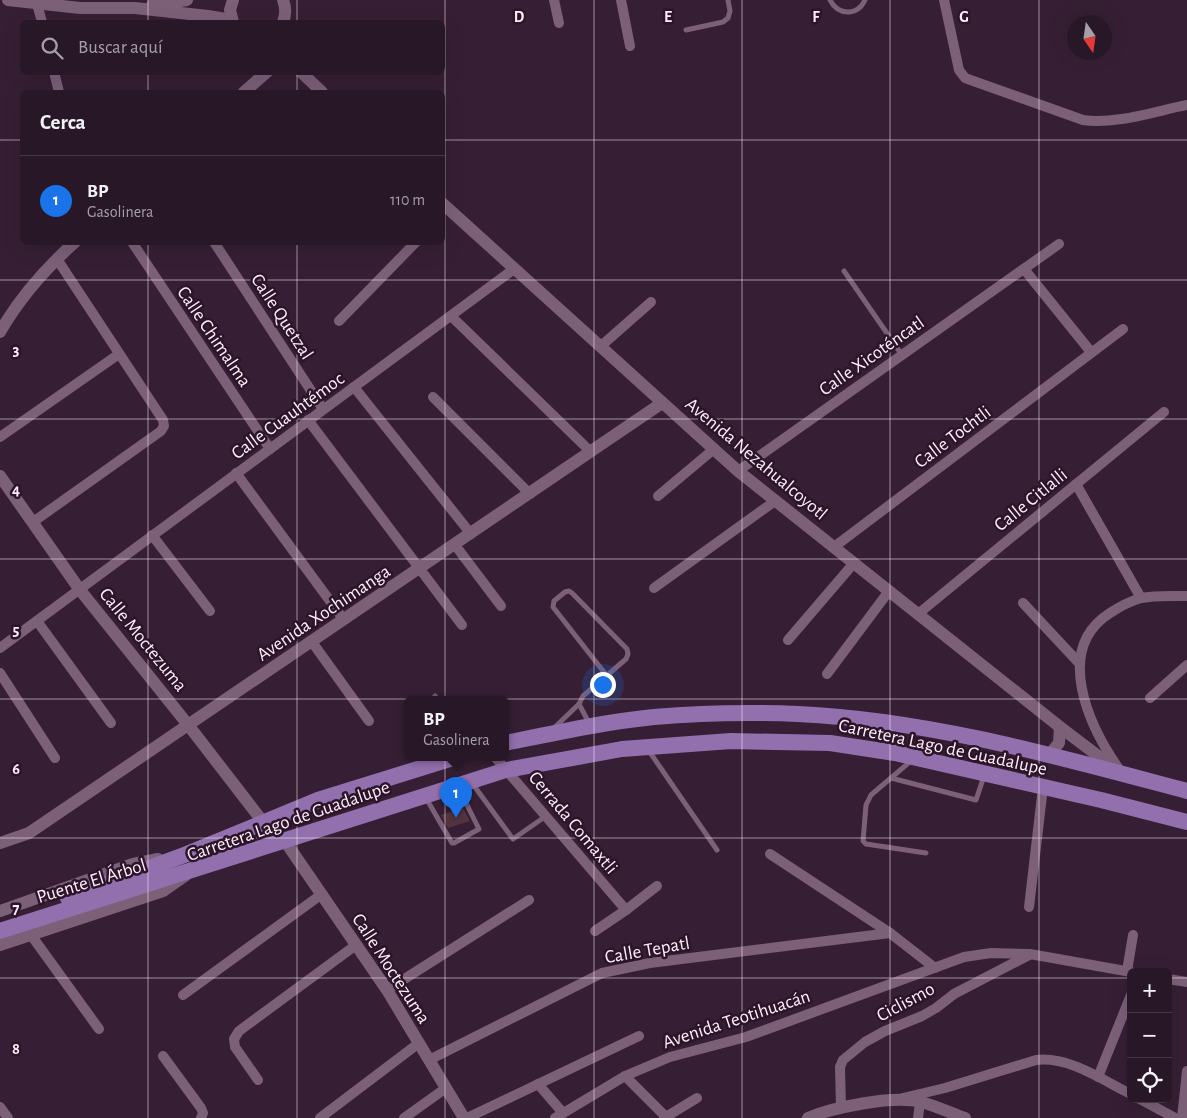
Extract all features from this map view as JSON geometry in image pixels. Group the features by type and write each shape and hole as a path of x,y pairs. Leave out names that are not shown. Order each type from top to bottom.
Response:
{"main road":[{"name":"Carretera Lago de Guadalupe","path":"509,742 591,726 664,717 722,713 798,714 862,720 949,732 1049,755 1187,791"},
{"name":"Carretera Lago de Guadalupe","path":"194,869 506,770 622,749 731,741 830,743 915,758 1101,800 1187,822"},
{"name":"Carretera Lago de Guadalupe","path":"187,854 318,800 443,761"},
{"name":"Puente El Árbol","path":"0,931 125,884 187,854"},
{"name":"Puente El Árbol","path":"0,922 125,884 194,869"}],"street":[{"path":"8,0 80,8 135,8 208,16 224,20"},
{"path":"135,8 187,0"},
{"path":"232,20 230,10 233,0"},
{"path":"283,0 285,5 284,19"},
{"path":"284,19 292,0"},
{"path":"554,0 559,23"},
{"path":"621,0 630,46"},
{"path":"944,0 959,70 965,78 1083,120 1096,122 1111,121 1187,105"},
{"path":"37,4 41,20"},
{"path":"55,75 58,90"},
{"path":"246,90 264,75"},
{"path":"304,75 320,90"},
{"name":"Avenida Nezahualcoyotl","path":"445,210 514,268 738,471 1060,727 1122,774"},
{"name":"Calle Xicoténcatl","path":"738,471 1059,244"},
{"path":"0,331 15,308 57,259 72,245"},
{"name":"Calle Chimalma","path":"134,245 270,449"},
{"name":"Calle Quetzal","path":"216,245 324,409"},
{"path":"339,321 413,245"},
{"path":"33,522 161,431 164,426 163,420 57,259"},
{"name":"Calle Cuauhtémoc","path":"0,648 514,268"},
{"path":"1024,268 1091,352"},
{"path":"601,346 651,302"},
{"path":"451,316 591,452"},
{"name":"Calle Tochtli","path":"834,547 1122,329"},
{"path":"0,437 119,354"},
{"path":"354,387 471,534"},
{"path":"433,397 530,494"},
{"name":"Avenida Xochimanga","path":"1,840 29,833 662,403"},
{"name":"Calle Citlalli","path":"918,614 1164,412"},
{"path":"308,420 462,625"},
{"path":"658,496 714,449"},
{"path":"236,473 344,620"},
{"name":"Calle Moctezuma","path":"0,476 80,590 263,822"},
{"path":"1076,484 1141,598"},
{"path":"654,588 775,501"},
{"path":"152,535 210,611"},
{"path":"455,545 501,606"},
{"path":"788,640 854,563"},
{"path":"827,674 889,591"},
{"path":"1122,774 1104,747 1090,720 1084,702 1080,663 1084,644 1093,626 1118,608 1141,598 1187,596"},
{"path":"1022,603 1080,663"},
{"path":"37,621 112,723"},
{"path":"312,642 369,721"},
{"path":"1150,698 1187,664"},
{"path":"0,673 55,758"},
{"path":"1049,755 1059,743 1060,727"},
{"name":"Cerrada Comaxtli","path":"499,761 626,910"},
{"path":"1029,907 1043,787"},
{"name":"Calle Moctezuma","path":"285,841 387,990 466,1118"},
{"name":"Carretera Lago de Guadalupe","path":"0,911 133,864 187,854"},
{"path":"770,854 890,933 936,968"},
{"name":"Carretera Lago de Guadalupe","path":"0,945 163,891 194,869"},
{"path":"595,931 626,910 656,886"},
{"path":"183,995 322,894"},
{"path":"387,990 529,900"},
{"name":"Calle Tepatl","path":"429,1060 602,973 650,963 890,933"},
{"path":"32,935 99,1029"},
{"path":"1129,968 1133,935"},
{"path":"258,1080 235,1047 234,1039 239,1031 356,945"},
{"name":"Avenida Teotihuacán","path":"559,1115 625,1076 670,1057 746,1036 964,957 991,953 1030,954 1127,972"},
{"name":"Ciclismo","path":"841,1108 840,1067 843,1060 865,1042 884,1031 922,1016 954,994 1030,954"},
{"path":"1172,980 1187,982"},
{"path":"1098,1077 1127,1005"},
{"path":"466,1118 639,1036"},
{"path":"320,1118 419,1043"},
{"path":"164,1056 201,1108 203,1113 201,1118"},
{"path":"808,1118 841,1108 893,1100 945,1088 1036,1060 1057,1060 1098,1077 1127,1092"},
{"path":"1182,1118 1187,1070"},
{"path":"625,1076 665,1118 697,1098"},
{"path":"538,1084 559,1115"},
{"path":"404,1118 446,1088"},
{"path":"893,1100 920,1102 965,1118"},
{"path":"918,1118 920,1102"},
{"path":"1147,1103 1175,1118"},
{"path":"0,1107 8,1118"}],"lane":[{"path":"686,30 723,22 728,18 730,11 728,0"},
{"path":"830,0 839,11 846,13 860,8 865,0"},
{"path":"844,271 902,355"},
{"path":"547,734 579,704 583,696 607,676 628,654 627,649 572,593 569,591 565,592 554,601 553,607 607,676"},
{"path":"579,704 591,726"},
{"path":"647,747 717,850"},
{"path":"915,758 871,795 866,805 863,841 866,844 926,853"},
{"path":"891,778 976,800 984,773"},
{"path":"424,795 452,843 454,843 480,829 463,783"},
{"path":"463,783 513,839 546,816"}],"building":[{"path":"463,808 470,821 448,828 441,815"}],"place":[{"name":"BP","path":"456,818"}]}
